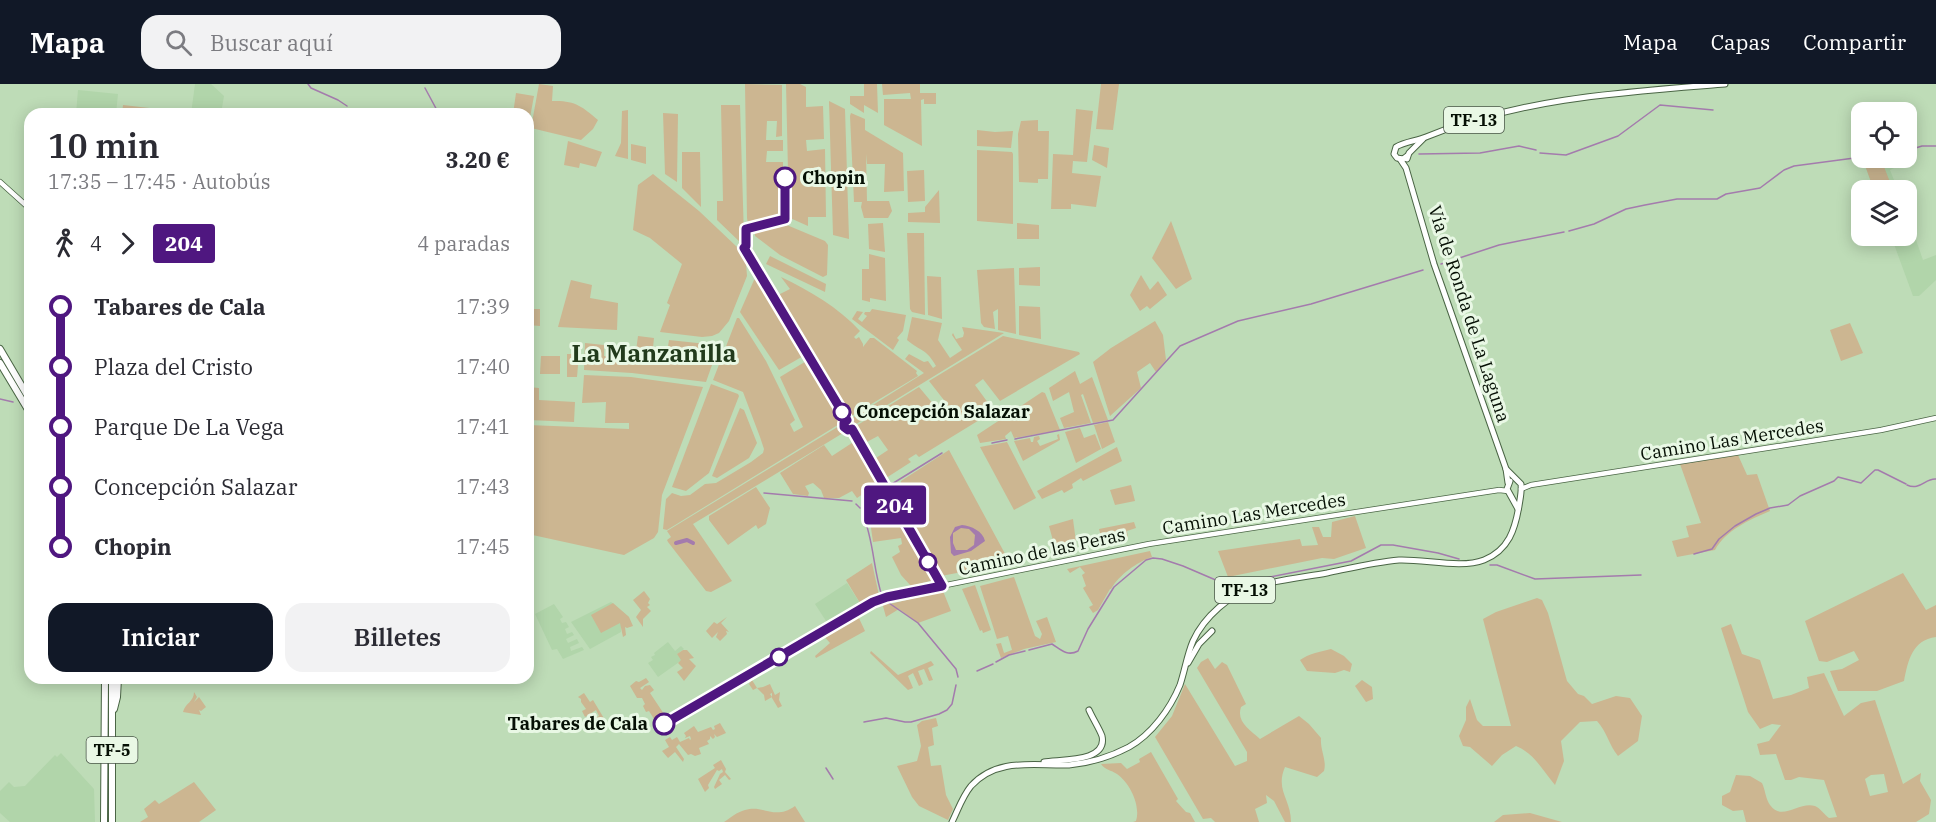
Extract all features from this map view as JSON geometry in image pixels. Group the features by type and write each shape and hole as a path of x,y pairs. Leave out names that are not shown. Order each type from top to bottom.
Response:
{"highway":[{"path":"0,349 24,390"},
{"path":"0,363 24,403"},
{"name":"TF-5","path":"104,822 105,684"},
{"name":"TF-5","path":"112,684 112,822"},
{"path":"112,718 118,684"}],"main road":[{"name":"TF-13","path":"1402,145 1453,126 1577,98 1725,84"},
{"name":"TF-13","path":"1400,159 1408,155 1427,136"},
{"path":"1400,159 1395,156 1394,152 1397,146 1402,145 1407,148 1408,155"},
{"name":"Vía de Ronda de La Laguna","path":"1406,168 1408,155"},
{"name":"Vía de Ronda de La Laguna","path":"1400,159 1406,168 1434,264 1506,470 1509,488 1518,508"},
{"path":"0,182 24,203"},
{"name":"Camino Las Mercedes","path":"1519,486 1806,443 1936,418"},
{"name":"Vía de Ronda de La Laguna","path":"1506,470 1519,486"},
{"path":"1512,480 1519,486 1515,494 1509,488 1512,480"},
{"name":"TF-13","path":"952,822 967,791 979,779 995,769 1006,765 1086,763 1132,745 1152,728 1167,710 1199,631 1222,605 1237,594 1258,586 1383,562 1417,560 1467,564 1485,560 1495,555 1509,541 1516,524 1519,486"},
{"name":"Camino Las Mercedes","path":"1155,543 1509,488"},
{"name":"Camino de las Peras","path":"772,661 881,599 1155,543"},
{"path":"1185,667 1199,644 1212,631"},
{"path":"1032,764 1084,757 1098,751 1102,737 1089,710"}],"shaded area":[{"path":"195,84 211,84 224,96 222,108 192,108"},
{"path":"539,84 553,86 552,101 572,103 598,120 593,129 581,140 534,129 534,112"},
{"path":"745,84 782,85 782,136 776,137 777,121 767,121 766,140 783,140 783,151 767,151 766,162 783,162 783,212 781,217 752,225 748,224 747,218"},
{"path":"786,84 800,84 806,87 806,107 823,106 824,139 806,140 807,151 825,149 826,217 808,217 808,226 790,218 789,215"},
{"path":"864,84 877,84 878,113 864,105 864,113 850,104 850,96 864,96"},
{"path":"882,84 920,84 920,93 936,93 936,104 924,104 924,99 921,100 922,146 884,125 884,99 911,99 910,93 883,95"},
{"path":"1101,84 1119,84 1113,130 1096,129"},
{"path":"78,90 118,94 117,108 76,108"},
{"path":"516,93 534,96 532,108 514,108"},
{"path":"829,101 845,109 849,239 833,235"},
{"path":"123,105 149,108 123,108"},
{"path":"721,105 740,105 744,237 742,244 717,220 717,201 723,201"},
{"path":"1076,109 1093,111 1087,162 1073,161 1072,173 1101,176 1096,207 1071,204 1071,209 1051,209 1053,154 1073,155"},
{"path":"628,110 628,159 615,156 621,143 622,111"},
{"path":"663,113 678,114 677,182 665,174"},
{"path":"851,113 865,119 865,130 903,153 904,191 884,192 885,164 867,164 866,154 867,201 889,201 892,211 888,218 864,218 862,202 854,202"},
{"path":"1038,120 1038,131 1049,131 1048,179 1038,179 1038,183 1019,182 1018,134 1021,121"},
{"path":"977,130 1013,131 1011,148 977,146"},
{"path":"568,141 602,152 596,167 580,163 579,168 564,165"},
{"path":"631,144 646,147 646,164 631,160"},
{"path":"1094,145 1109,148 1107,168 1092,160"},
{"path":"977,150 1012,152 1013,154 1013,224 977,221"},
{"path":"682,152 700,152 701,207 682,188"},
{"path":"1866,168 1894,168 1890,170 1894,180 1870,180"},
{"path":"1866,168 1885,168 1889,180 1870,180"},
{"path":"924,170 925,201 908,202 907,171"},
{"path":"653,174 699,211 737,247 748,263 746,263 747,276 729,321 719,333 712,336 660,332 670,305 667,303 682,264 650,238 633,230 638,185"},
{"path":"939,190 940,223 908,222 908,213 925,212 925,207"},
{"path":"1171,221 1192,279 1176,289 1152,258"},
{"path":"782,223 825,241 828,245 827,275 823,277 780,255 755,236 757,229"},
{"path":"883,223 885,252 869,249 868,224"},
{"path":"1017,223 1039,225 1039,239 1017,239"},
{"path":"907,233 924,233 925,315 912,312 910,309"},
{"path":"1917,243 1923,260 1936,255 1936,280 1919,296 1913,296 1895,246 1917,246"},
{"path":"869,254 885,258 886,301 870,298 870,302 862,300 862,269 869,269"},
{"path":"770,256 826,284 825,292 766,264"},
{"path":"1040,267 1040,286 1019,285 1019,268"},
{"path":"1014,268 1016,334 998,330 998,309 993,312 995,329 984,327 981,323 977,270"},
{"path":"1141,275 1150,290 1158,281 1167,295 1150,309 1147,306 1140,311 1130,295"},
{"path":"927,276 941,277 942,319 928,315"},
{"path":"759,277 805,355 779,370 740,312 754,280"},
{"path":"781,277 813,294 842,314 860,331 854,337 856,339 859,337 863,347 870,338 874,338 917,371 918,376 848,418 776,296 790,289"},
{"path":"571,280 592,285 590,298 618,303 617,330 558,327"},
{"path":"1019,306 1040,307 1041,339 1019,335"},
{"path":"534,309 540,309 540,326 534,326"},
{"path":"872,309 906,315 903,331 897,338 899,340 893,350 852,319 857,311 863,312 858,319 862,322 867,316 865,312 870,312"},
{"path":"912,317 942,323 938,340 950,358 962,350 952,335 953,333 956,339 963,337 962,327 1004,333 853,426 849,420 924,373 905,359 909,354 924,362 928,361 933,368 936,366 926,353 907,340"},
{"path":"737,318 766,361 795,420 790,424 794,432 803,427 780,377 808,360 842,418 841,423 667,530 663,529 666,499 672,493 681,496 690,495 705,484 716,483 763,453 764,449 743,392 713,380"},
{"path":"1155,321 1163,335 1166,360 1156,372 1150,363 1137,372 1141,388 1110,416 1093,362"},
{"path":"1850,323 1863,353 1841,361 1830,330"},
{"path":"638,336 654,338 652,357 666,359 669,340 716,345 718,348 706,382 584,370 585,343 604,345 604,356 635,358"},
{"path":"1003,336 1080,354 1000,401 983,379 975,385 994,411 919,457 916,454 908,459 911,462 883,480 873,460 888,450 878,436 863,444 855,430 856,426 919,387 939,411 947,404 929,381"},
{"path":"567,354 579,354 577,377 567,377"},
{"path":"541,356 560,356 560,374 540,374"},
{"path":"1075,371 1080,384 1092,377 1108,420 1093,423 1083,394 1081,395 1091,423 1064,428 1060,418 1074,412 1069,392 1053,401 1049,388"},
{"path":"584,375 631,377 703,387 662,495 658,532 654,538 624,555 534,535 534,425 629,429 629,423 605,423 606,402 582,403"},
{"path":"711,384 739,396 709,473 686,491 672,487"},
{"path":"534,388 539,388 539,400 575,402 574,422 534,420"},
{"path":"1042,392 1045,393 1060,430 1014,438 1011,431 1005,436 1006,439 980,443 977,435"},
{"path":"740,408 744,410 757,443 749,458 717,478 712,476"},
{"path":"1108,422 1115,442 1102,449 1094,425"},
{"path":"844,423 844,427 848,430 693,524 732,581 711,592 706,591 668,542 667,540 671,537 667,531"},
{"path":"1080,428 1084,438 1095,434 1101,449 1076,463 1065,432"},
{"path":"1059,434 1060,440 1023,461 1014,441 1030,438 1033,442 1034,437 1039,436 1040,439 1037,441 1040,446 1058,439"},
{"path":"855,441 879,483 857,498 852,491 839,498 824,498 821,490 813,483 805,486 809,493 808,496 793,494 780,473 824,445 832,456"},
{"path":"1007,442 1036,498 1014,510 980,447"},
{"path":"1117,447 1122,461 1083,481 1081,478 1072,484 1073,488 1064,493 1062,490 1042,499 1037,491"},
{"path":"949,450 1010,563 941,576 893,494 899,491 901,481"},
{"path":"1738,455 1747,475 1757,474 1770,511 1732,531 1715,550 1677,557 1672,541 1689,537 1686,526 1701,523 1680,464"},
{"path":"1131,485 1135,501 1115,505 1110,490"},
{"path":"756,487 770,508 766,524 758,529 756,525 728,545 709,520 709,516"},
{"path":"874,496 887,517 895,512 934,580 911,586 901,575 892,557 900,552 898,546 902,544 901,538 873,542 871,528 863,511 866,503"},
{"path":"1355,516 1366,548 1334,559 1322,558 1228,577 1218,551 1300,539 1302,546 1318,545 1312,527 1319,527 1323,537 1331,537 1332,522"},
{"path":"1073,519 1077,550 1057,555 1049,526"},
{"path":"1134,522 1136,528 1127,531 1128,538 1103,544 1099,529"},
{"path":"962,525 973,528 982,534 985,541 971,551 954,556 951,553 950,537 955,527","holes":["961,528 969,529 975,535 974,545 967,550 956,550 953,533"]},
{"path":"1150,551 1152,557 1124,574 1110,589 1098,610 1093,613 1089,607 1093,605 1083,588 1086,586 1082,575 1085,573 1080,567 1070,573 1067,569"},
{"path":"872,563 880,600 863,608 846,580"},
{"path":"1903,573 1926,610 1936,605 1936,637 1921,642 1916,647 1904,681 1877,691 1838,691 1830,671 1842,669 1859,660 1854,651 1827,662 1819,661 1805,621"},
{"path":"1014,577 1035,636 1040,639 1042,634 1036,621 1047,617 1056,642 1024,649 1001,658 996,644 1001,643 1004,653 1012,650 1008,636 997,639 980,586"},
{"path":"847,583 861,605 828,624 815,604"},
{"path":"975,585 991,630 983,633 982,630 980,631 962,589"},
{"path":"644,591 650,599 648,603 650,605 647,607 651,611 643,619 643,627 636,617 641,610 633,600"},
{"path":"943,591 951,611 918,623 899,609 886,617 881,599 890,604"},
{"path":"1537,598 1542,600 1548,613 1567,681 1578,694 1584,696 1592,704 1616,696 1630,698 1642,716 1638,741 1618,756 1597,721 1580,722 1561,741 1564,761 1555,785 1534,758 1523,749 1516,746 1502,755 1492,766 1470,747 1463,746 1459,736 1466,720 1466,707 1470,699 1477,720 1483,726 1511,726 1483,619 1496,612"},
{"path":"611,602 629,617 621,623 621,632 590,649 571,622"},
{"path":"613,603 629,617 633,626 625,627 626,635 623,637 620,623 601,633 591,615"},
{"path":"554,604 563,617 560,619 562,623 566,622 569,627 565,629 567,634 572,632 574,635 566,639 568,643 577,639 579,643 570,647 571,651 582,647 584,650 563,659 557,649 552,650 535,614"},
{"path":"857,614 865,631 816,658 815,656 830,643 822,634"},
{"path":"727,617 721,623 729,632 726,631 727,634 720,641 716,637 718,632 712,638 706,631 714,622 717,624"},
{"path":"1731,624 1742,654 1760,660 1773,699 1809,688 1807,677 1824,673 1844,716 1861,703 1875,700 1903,784 1921,773 1920,781 1931,800 1929,814 1916,822 1746,822 1743,810 1733,811 1722,805 1722,796 1730,792 1736,775 1750,776 1762,783 1769,803 1775,810 1780,812 1809,805 1817,807 1829,818 1837,817 1824,780 1799,777 1785,780 1776,754 1760,755 1757,744 1769,741 1781,725 1772,724 1760,729 1748,712 1721,628","holes":["1884,774 1888,792 1870,796 1865,779 1871,775"]},
{"path":"668,642 675,651 681,646 684,649 677,654 682,660 658,677 648,663 653,660 651,657 655,655 654,653"},
{"path":"1331,649 1344,656 1352,664 1350,672 1344,670 1335,673 1307,671 1300,660 1311,654"},
{"path":"687,650 694,658 689,659 696,666 684,681 677,672 683,668 678,663 681,660 677,654"},
{"path":"871,651 898,675 931,661 934,665 928,668 933,680 929,681 924,669 918,671 923,684 919,686 913,673 908,676 913,688 908,690 870,653"},
{"path":"1208,658 1215,669 1222,662 1227,665 1246,704 1241,707 1240,717 1248,729 1260,739 1299,716 1321,738 1324,771 1317,777 1285,767 1282,775 1291,822 1285,822 1274,801 1266,795 1267,803 1255,809 1259,822 1215,822 1211,818 1203,819 1155,737 1172,716 1185,684 1235,766 1247,761 1247,752 1197,668"},
{"path":"646,678 649,682 640,688 642,690 645,686 650,685 654,690 650,693 664,714 654,719 649,711 646,712 642,698 637,698 630,686"},
{"path":"752,680 757,688 753,690 749,684"},
{"path":"1362,680 1372,687 1373,699 1366,702 1355,686"},
{"path":"770,684 775,695 780,692 779,700 782,706 778,708 772,697 765,701 764,695 757,688"},
{"path":"194,692 197,697 194,702 199,697 206,707 199,710 201,715 183,712 193,698"},
{"path":"584,693 590,702 593,700 605,722 597,726 593,719 599,716 596,710 585,717 582,711 586,709 578,697"},
{"path":"936,718 938,726 932,728 934,745 928,747 931,766 941,765 946,795 953,809 948,820 919,806 897,766 917,761 921,746 917,725 922,721"},
{"path":"720,723 726,733 717,737 714,734 713,739 710,736 707,741 709,744 699,748 701,754 688,755 679,744 676,747 684,759 683,762 675,752 668,758 662,751 669,747 665,740 670,737 672,740 677,737 680,742 689,738 690,740 690,736 685,738 684,733 694,726 698,732 711,727 713,730 714,726"},
{"path":"1151,752 1178,799 1176,801 1186,812 1190,813 1195,822 1133,822 1136,821 1137,809 1130,789 1122,778 1101,764 1121,763 1127,769 1140,762 1139,759"},
{"path":"61,753 94,789 95,822 10,822 0,813 0,791 9,782 14,787 25,786 55,755 57,757"},
{"path":"721,760 726,769 725,772 731,779 729,780 725,775 719,780 722,784 715,789 720,774 723,772 722,769 717,770 705,792 698,779 715,768 713,765"},
{"path":"194,782 216,810 199,822 140,822 148,817 144,809 155,800 159,804"},
{"path":"795,806 805,822 724,822 745,810 781,812"},
{"path":"1530,813 1562,822 1494,822 1503,815"}],"waterway":[{"path":"308,84 311,88 347,106"},
{"path":"425,88 436,108"},
{"path":"1540,153 1566,155 1618,136 1660,105 1713,110"},
{"path":"1419,154 1480,153 1519,146 1536,150"},
{"path":"1917,148 1936,146"},
{"path":"1569,231 1594,224 1626,209 1677,199 1717,199 1726,194 1760,188 1784,170 1794,166 1851,158"},
{"path":"1441,264 1499,245 1564,232"},
{"path":"1015,439 1113,420 1180,346 1238,321 1311,304 1423,270"},
{"path":"0,399 13,402"},
{"path":"992,443 1007,440"},
{"path":"887,487 942,453"},
{"path":"1694,554 1712,549 1719,539 1735,526 1756,514 1770,508 1788,505 1800,496 1838,477 1861,483 1875,470 1878,470 1906,484"},
{"path":"1907,485 1915,486 1936,479"},
{"path":"764,493 852,501"},
{"path":"856,504 860,508"},
{"path":"863,515 882,596"},
{"path":"676,543 687,540 693,543"},
{"path":"1029,650 1052,644 1067,653 1078,651 1088,629 1114,587 1146,560 1153,558 1183,566 1225,584 1351,561 1381,545 1438,553 1459,559"},
{"path":"1490,565 1497,565 1535,579 1641,575"},
{"path":"886,601 918,623 956,669 958,677"},
{"path":"996,662 1009,655 1025,651"},
{"path":"977,671 993,664"},
{"path":"864,722 886,718 911,722 939,714 952,704 956,685"},
{"path":"826,768 833,779"}],"bus line":[{"name":"204","path":"664,724 873,602 942,586 852,429 848,430 844,427 847,420 757,266 744,248 746,229 785,219 785,178"}],"place":[{"name":"Chopin","path":"785,178"},
{"name":"Concepción Salazar","path":"842,412"},
{"name":"Tabares de Cala","path":"664,724"}],"district":[{"name":"La Manzanilla","path":"654,354"}]}
